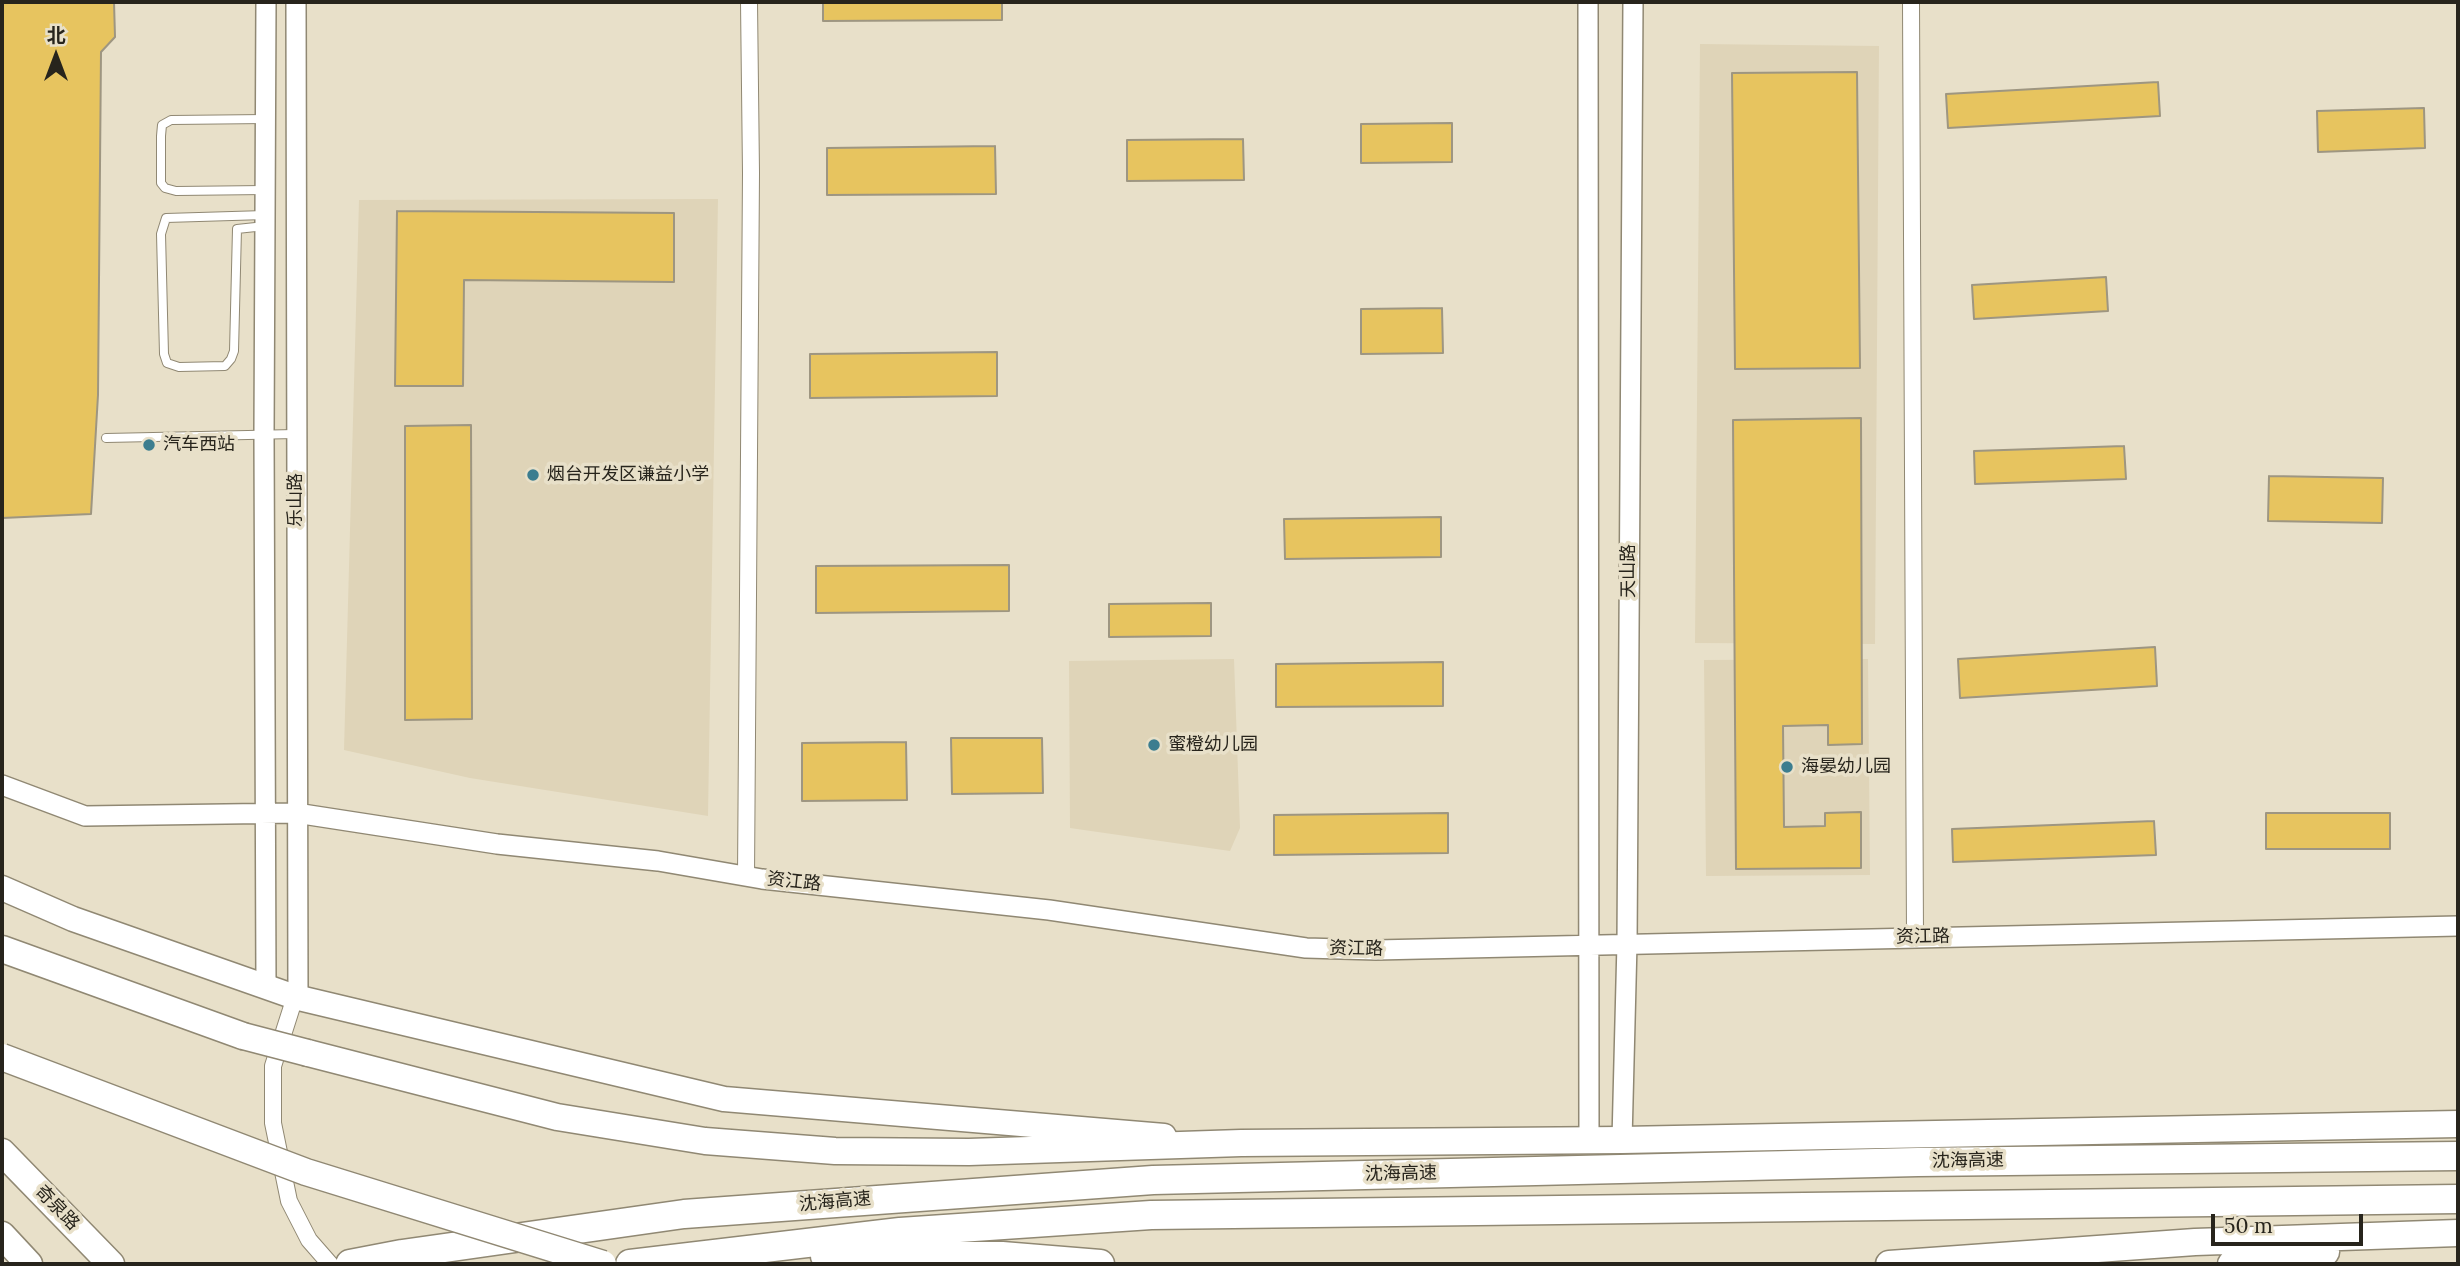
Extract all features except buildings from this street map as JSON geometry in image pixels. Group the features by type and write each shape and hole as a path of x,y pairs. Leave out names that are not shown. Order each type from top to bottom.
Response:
{"highway":[{"path":"2,949 243,1037 557,1117 705,1141 835,1152 969,1153 1241,1143 1622,1140 2458,1124"},
{"path":"2,1057 306,1172 603,1264"},
{"name":"奇泉路","path":"2,1153 111,1264"},
{"name":"沈海高速","path":"349,1264 684,1214 1153,1180 1918,1162 2458,1156"},
{"name":"沈海高速","path":"630,1264 900,1232 1151,1215 2458,1199"},
{"path":"1889,1264 2195,1242 2458,1234"},
{"path":"2,1235 29,1264"},
{"path":"2231,1264 2458,1239"},
{"path":"685,1256 1002,1256 1100,1264"}],"main road":[{"path":"2,888 73,919 296,997 724,1098 1241,1143"}],"street":[{"name":"乐山路","path":"266,986 264,434 267,2"},
{"name":"乐山路","path":"296,2 296,997"},
{"path":"746,876 751,187 749,2"},
{"path":"1588,2 1589,1140"},
{"name":"天山路","path":"1622,1140 1627,943 1633,2"},
{"path":"1911,2 1915,937"},
{"name":"资江路","path":"2,785 85,816 296,814 497,844 658,861 746,876 1049,910 1306,948 1376,950 2458,926"},
{"path":"296,997 273,1066 274,1123 289,1201 309,1240 330,1264"}],"lane":[{"path":"265,190 176,191 166,188 161,183 161,136 162,125 171,120 266,119"},
{"path":"166,218 265,221 237,229 234,351 231,359 225,366 179,367 167,363 164,354 161,234 166,218"},
{"path":"106,438 296,434"}],"shaded area":[{"path":"1700,44 1879,46 1875,644 1695,643"},
{"name":"烟台开发区谦益小学","path":"718,199 708,816 470,778 344,750 359,200"},
{"name":"蜜橙幼儿园","path":"1234,659 1240,828 1230,851 1070,828 1069,661"},
{"name":"海晏幼儿园","path":"1868,659 1870,875 1706,876 1704,660"}],"place":[{"name":"汽车西站","path":"149,445"},
{"name":"烟台开发区谦益小学","path":"533,475"},
{"name":"蜜橙幼儿园","path":"1154,745"},
{"name":"海晏幼儿园","path":"1787,767"}]}
